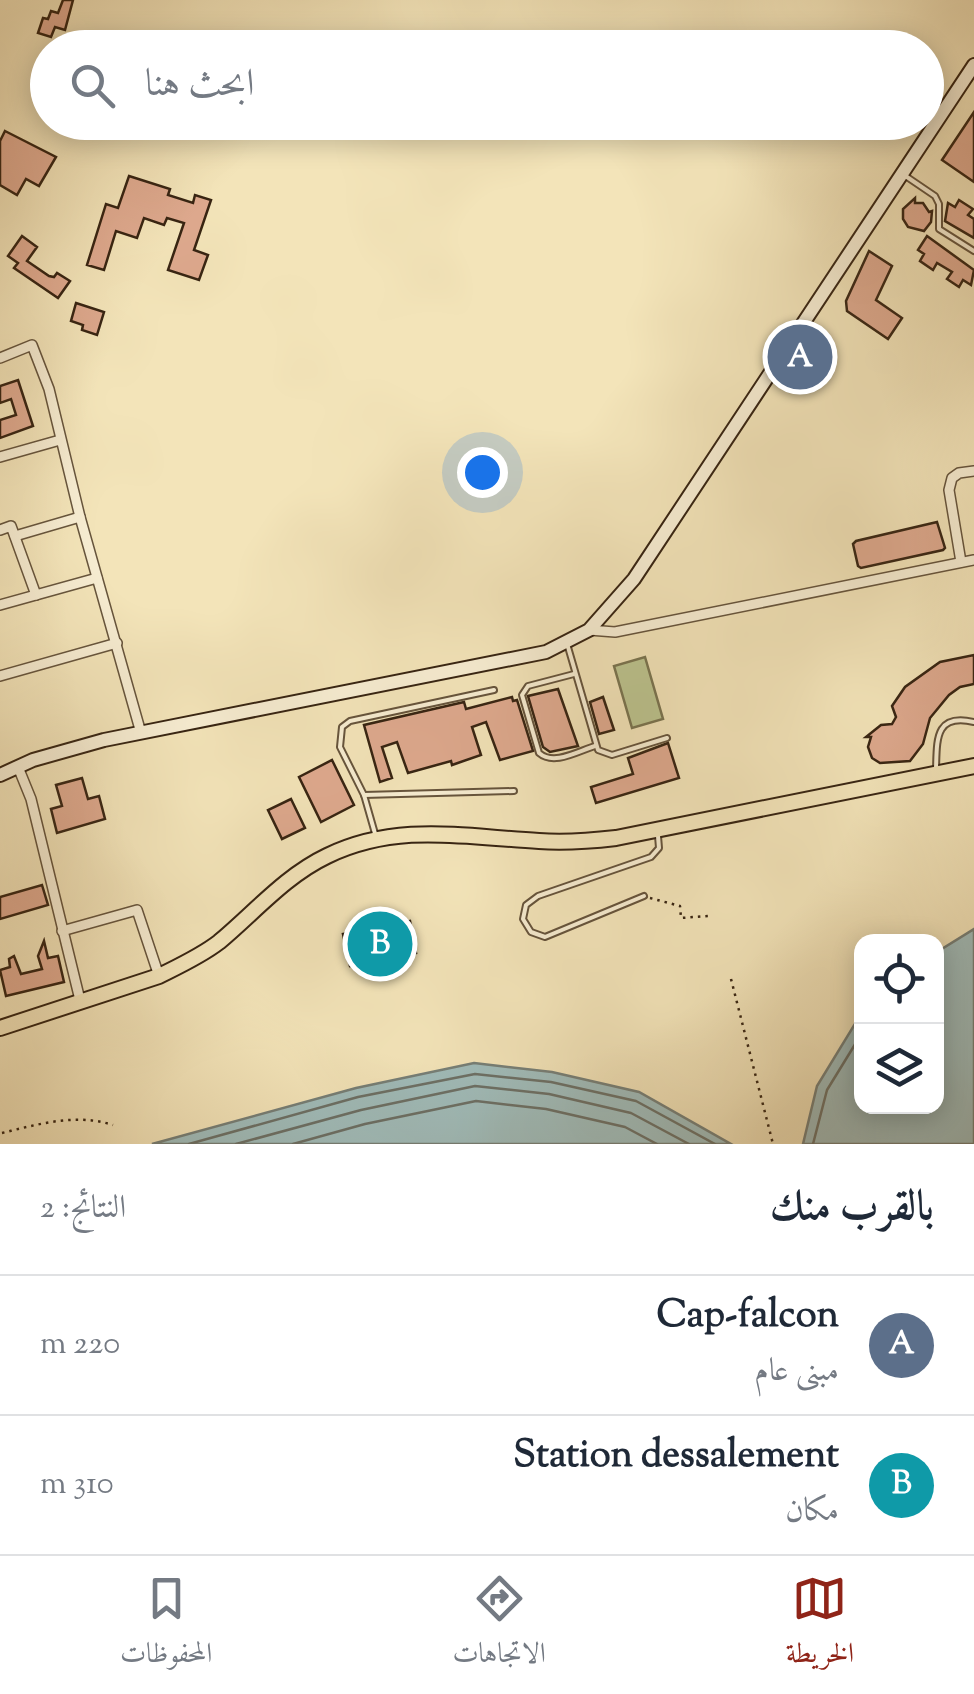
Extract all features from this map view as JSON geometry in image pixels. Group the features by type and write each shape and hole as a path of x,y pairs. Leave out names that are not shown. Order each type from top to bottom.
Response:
{"main road":[{"path":"944,110 974,65"},
{"path":"0,775 33,760 141,732 522,658 546,652 589,630 634,579 924,140"},
{"path":"0,1028 159,976 216,944 294,876 323,858 376,837 414,833 574,842 658,831 974,766"}],"street":[{"path":"0,358 32,345 49,389 80,517 141,732"},
{"path":"0,458 60,440"},
{"path":"961,562 949,490 952,478 974,470"},
{"path":"15,536 80,517"},
{"path":"0,530 11,526 36,595"},
{"path":"589,630 615,632 974,560"},
{"path":"0,605 98,578"},
{"path":"0,676 117,643"},
{"path":"18,767 31,799 80,1000"},
{"path":"62,930 137,910 159,976"}],"lane":[{"path":"901,174 935,196 939,204 939,229 974,251"},
{"path":"567,642 595,746 602,753 612,755 667,738"},
{"path":"575,674 528,686 522,696 545,758 595,746"},
{"path":"376,837 364,795 339,742 346,724 494,690"},
{"path":"936,774 938,736 943,725 952,720 974,722"},
{"path":"364,795 514,791"},
{"path":"644,896 545,937 531,932 524,920 526,905 538,896 654,854 660,845 658,831"}],"path":[{"path":"644,896 675,902 680,906 681,918 708,916"},
{"path":"732,980 772,1144"},
{"path":"2,1133 52,1121 97,1120 113,1125"}],"green space":[{"path":"645,657 663,719 632,728 614,666"}],"water":[{"path":"974,929 974,1144 803,1144 817,1086 854,1025 854,1114 944,1114 944,948"},
{"path":"474,1063 552,1072 639,1092 731,1144 152,1144 356,1088"}],"building":[{"path":"63,0 73,0 65,30 39,30 43,18 48,19 51,11 58,13"},
{"path":"974,112 974,182 942,160"},
{"path":"5,131 56,157 39,186 26,179 17,195 0,185 0,141"},
{"path":"129,176 170,189 168,195 193,203 195,195 211,200 194,250 208,255 199,280 168,270 184,223 167,218 164,225 144,218 137,238 116,231 104,270 87,265 106,204 118,208"},
{"path":"915,198 915,203 923,203 932,211 931,222 924,231 908,227 903,219 903,209"},
{"path":"959,200 973,209 968,215 974,219 974,238 945,221 948,203 955,207"},
{"path":"22,236 37,247 27,261 49,276 57,273 70,281 58,298 14,268 18,263 8,256"},
{"path":"927,236 974,270 971,285 963,280 959,287 947,279 952,272 937,263 933,270 920,261 924,254 918,250"},
{"path":"869,251 892,266 876,300 902,318 888,339 847,311 846,301"},
{"path":"76,303 104,312 97,335 71,321"},
{"path":"18,380 33,426 0,438 0,420 16,415 11,399 0,403 0,386"},
{"path":"937,522 943,550 858,566 853,544 856,541"},
{"path":"974,655 974,684 949,695 930,718 923,744 910,761 880,763 872,758 868,747 871,737 866,737 881,725 892,724 896,717 892,706 905,687 940,662"},
{"path":"558,689 578,746 550,752 543,747 528,696"},
{"path":"512,697 517,700 533,751 500,760 486,722 472,727 481,755 452,765 451,761 408,773 397,742 382,747 392,778 380,782 364,725 464,702 466,709"},
{"path":"603,697 614,730 599,734 590,702"},
{"path":"668,743 679,778 596,803 591,787 633,774 628,758"},
{"path":"332,760 354,805 321,822 299,777"},
{"path":"82,778 88,799 99,796 105,819 57,833 51,809 62,806 56,785"},
{"path":"291,799 305,828 282,839 268,810"},
{"path":"42,885 48,905 0,919 0,897"},
{"path":"410,921 416,953 350,966 343,934"},
{"path":"44,941 48,958 58,956 64,982 6,996 0,970 10,967 9,959 14,956 21,974 42,969 38,956"}],"place":[{"name":"Cap-falcon","path":"800,357"},
{"name":"Station dessalement","path":"380,944"}]}
